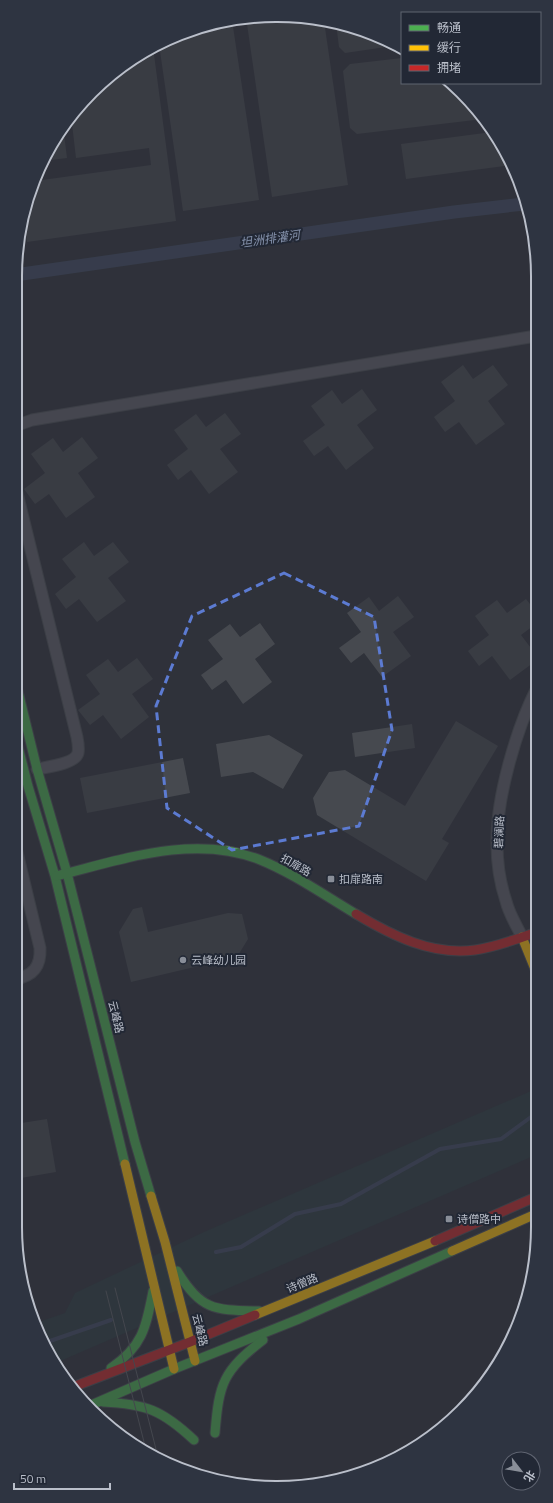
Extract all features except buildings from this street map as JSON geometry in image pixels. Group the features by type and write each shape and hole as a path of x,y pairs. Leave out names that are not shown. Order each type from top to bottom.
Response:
{"street":[{"path":"22,424 32,420 531,337"},
{"path":"22,513 77,737 77,754 75,758 70,762 37,769"},
{"name":"碧澜路","path":"531,701 523,719 511,756 500,811 497,843 505,901 531,959"},
{"name":"云峰路","path":"22,708 37,769 67,874 135,1142 169,1259 195,1361"},
{"path":"22,762 55,876 174,1370"},
{"name":"扣扉路","path":"55,876 167,850 200,848 248,856 274,866 380,927 417,944 458,951 475,950 531,934"},
{"path":"22,873 40,948 40,956 37,966 29,975 22,977"},
{"name":"诗僧路","path":"77,1384 190,1342 473,1225 531,1199"},
{"path":"94,1404 278,1328 531,1216"},
{"path":"169,1259 188,1289 200,1300 222,1310 264,1311"},
{"path":"101,1375 135,1347 148,1318 154,1287"},
{"path":"215,1433 218,1401 229,1371 246,1353 278,1328"},
{"path":"100,1401 129,1403 152,1408 168,1417 194,1440"}],"highlighted area":[{"path":"284,573 374,617 392,730 359,826 232,850 167,808 156,706 192,616"}],"shaded area":[{"path":"531,1091 531,1157 60,1361 40,1322 65,1313 75,1293 204,1232"}],"waterway":[{"name":"坦洲排灌河","path":"22,274 454,212 520,204"},
{"path":"216,1252 241,1247 295,1214 341,1204 440,1149 501,1139 531,1117"},
{"path":"49,1341 111,1320"}],"tram line":[{"path":"115,1288 156,1451"},
{"path":"106,1291 145,1444"}],"traffic: fast":[{"path":"22,708 37,769 67,873 135,1142 151,1196"},
{"path":"22,762 55,876 125,1164"},
{"path":"56,876 157,852 182,849 208,849 233,852 258,859 284,871 356,914"},
{"path":"95,1404 174,1369 299,1319 452,1251"},
{"path":"177,1271 194,1294 210,1306 231,1310 259,1311"},
{"path":"111,1368 122,1360 137,1343 145,1325 153,1291"},
{"path":"215,1433 221,1390 226,1379 231,1370 239,1361 263,1340"},
{"path":"103,1402 131,1405 153,1410 183,1430 194,1440"}],"traffic: slow":[{"path":"522,937 531,959"},
{"path":"125,1164 174,1369"},
{"path":"151,1196 165,1242 195,1361"},
{"path":"452,1251 531,1216"},
{"path":"255,1315 435,1241"}],"traffic: jam":[{"path":"356,914 383,929 412,942 443,950 459,951 483,949 531,934"},
{"path":"435,1241 531,1199"},
{"path":"78,1385 255,1315"}],"place":[{"name":"扣扉路南","path":"331,879"},
{"name":"云峰幼儿园","path":"183,960"},
{"name":"诗僧路中","path":"449,1219"}]}
